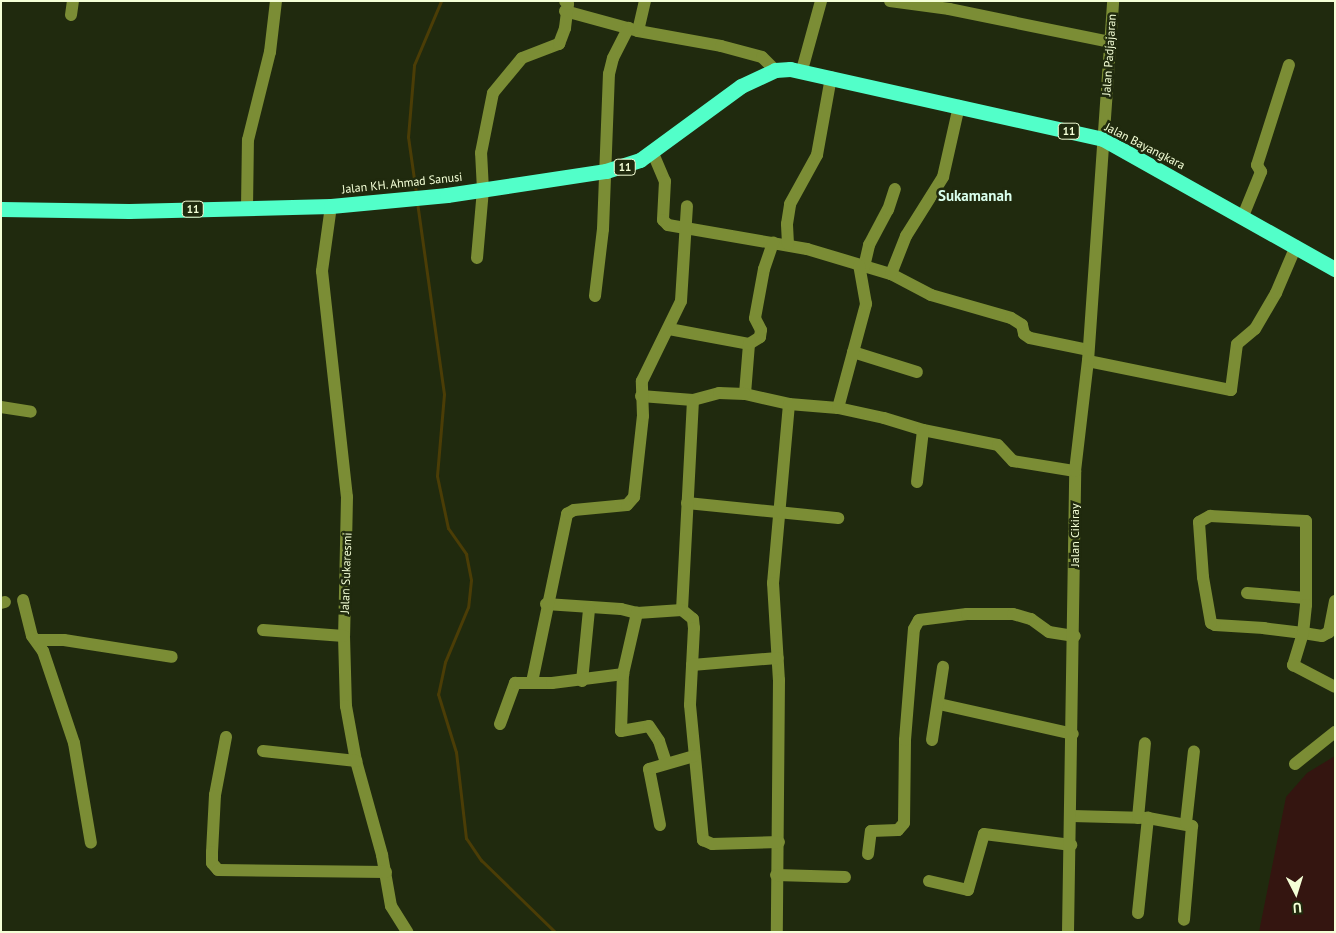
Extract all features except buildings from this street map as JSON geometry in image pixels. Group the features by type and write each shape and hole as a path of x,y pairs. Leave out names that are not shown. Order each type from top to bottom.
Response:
{"highway":[{"name":"Jalan KH. Ahmad Sanusi","path":"1,209 129,211 331,206 447,196 606,172 630,166 741,86 775,70"},
{"name":"Jalan Bayangkara","path":"775,70 802,70 1103,139 1335,269"}],"street":[{"path":"71,15 73,1"},
{"path":"247,208 248,140 270,52 276,1"},
{"path":"595,296 606,172 609,74 612,58 633,30 645,1"},
{"path":"802,70 821,1"},
{"path":"890,1 949,9 1110,42"},
{"name":"Jalan Padjajaran","path":"1103,139 1113,1"},
{"path":"477,258 483,190 481,153 493,93 522,58 559,44 565,6 633,30 721,46 762,57 775,70"},
{"path":"1243,216 1261,172 1257,165 1289,65"},
{"path":"788,244 786,224 790,204 818,155 831,77"},
{"path":"891,274 906,236 943,178 959,106"},
{"name":"Jalan Cikiray","path":"1068,932 1075,636 1075,472 1088,355 1103,139"},
{"path":"652,151 665,180 665,224 788,244 891,274 931,295 1010,318 1022,325 1024,334 1030,338 1088,355 1230,390 1237,344 1255,329 1276,293 1296,246"},
{"path":"838,408 866,304 862,267 869,245 888,210 895,188"},
{"name":"Jalan Sukaresmi","path":"331,206 322,271 348,497 344,636 346,706 356,760 386,872 393,912 406,932"},
{"path":"532,682 546,604 567,514 574,510 627,505 632,500 642,416 642,381 681,301 687,206"},
{"path":"669,329 749,344 760,337 761,330 755,318 764,269 773,243"},
{"path":"745,394 749,344"},
{"path":"853,352 917,372"},
{"path":"641,396 693,400 718,393 745,394 789,404 838,408 923,430 998,445 1013,461 1075,472"},
{"path":"693,400 682,610 694,624 690,705 700,821 705,842 778,842"},
{"path":"778,932 776,875 778,842 778,658 774,583 782,514 789,404"},
{"path":"1,407 31,412"},
{"path":"917,482 923,430"},
{"path":"688,503 782,514 838,518"},
{"path":"1335,601 1329,632 1322,636 1303,633 1211,623 1198,541 1199,522 1210,516 1306,521 1306,598 1303,633 1293,657 1295,669 1335,687"},
{"path":"1247,593 1306,598"},
{"path":"23,600 29,629 36,640 74,743 91,843"},
{"path":"546,604 621,609 637,613 682,610"},
{"path":"582,681 589,608"},
{"path":"637,613 623,674 620,731 649,726 659,741 666,763"},
{"path":"868,854 871,831 898,830 904,823 905,740 914,629 919,620 967,614 1013,614 1031,619 1049,632 1075,636"},
{"path":"263,630 344,636"},
{"path":"36,640 64,640 172,657"},
{"path":"692,665 778,658"},
{"path":"932,740 939,704 943,667"},
{"path":"500,724 513,684 582,681 623,674"},
{"path":"939,704 1073,734"},
{"path":"1295,764 1335,732"},
{"path":"226,737 215,795 212,863 218,870 386,872"},
{"path":"1138,913 1145,743"},
{"path":"263,751 356,760"},
{"path":"1186,823 1194,751"},
{"path":"660,825 648,772 652,766 694,756"},
{"path":"1072,816 1143,818 1186,823 1193,831 1184,920"},
{"path":"929,881 968,890 984,834 1071,845"},
{"path":"776,875 845,877"}],"shaded area":[{"path":"1335,756 1335,932 1259,932 1286,797 1307,773"}],"waterway":[{"path":"416,193 408,137 414,65 441,1"},
{"path":"417,202 444,394 437,476 448,528 466,554 471,580 468,607 445,662 438,694 456,752 466,838 481,860 555,932"}],"district":[{"name":"Sukamanah","path":"975,196"}]}
